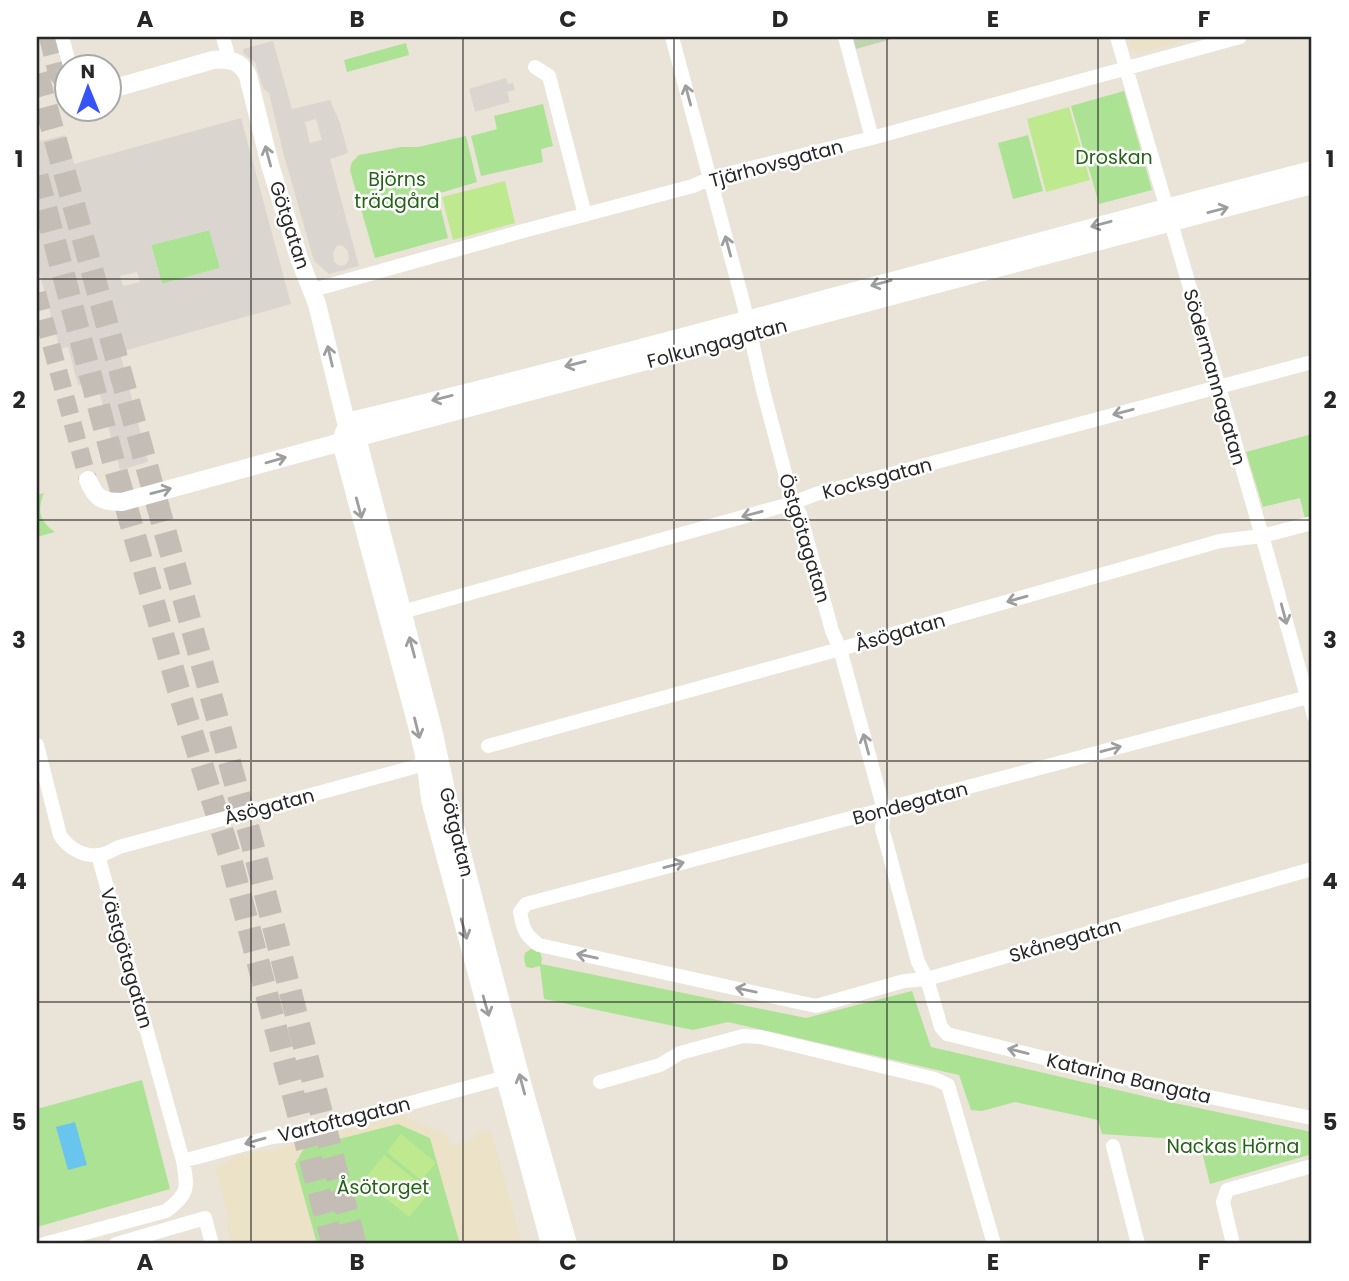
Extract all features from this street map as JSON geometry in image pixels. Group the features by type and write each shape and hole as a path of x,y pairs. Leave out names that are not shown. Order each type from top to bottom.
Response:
{"street":[{"name":"Götgatan","path":"223,37 229,60 239,63 248,76 274,178 299,258 313,290 419,733 450,804 524,1090 568,1244"},
{"name":"Östgötagatan","path":"672,37 743,302 747,328 793,503 800,514 884,810 882,829 918,962 927,979 941,1027 947,1034"},
{"name":"Södermannagatan","path":"1117,37 1310,696 1312,717"},
{"name":"Tjärhovsgatan","path":"313,290 694,186 710,178 872,138 1240,37"},
{"path":"847,44 872,138"},
{"path":"122,86 214,60 229,60"},
{"path":"535,67 549,76 585,215"},
{"name":"Folkungagatan","path":"88,480 94,493 101,499 122,502 1169,214 1312,170"},
{"name":"Folkungagatan","path":"1169,214 1312,185"},
{"name":"Folkungagatan","path":"346,422 747,328"},
{"name":"Kocksgatan","path":"402,612 793,503 816,494 1312,362"},
{"name":"Götgatan","path":"349,440 402,612 433,762 430,800 550,1244"},
{"name":"Åsögatan","path":"488,746 1220,541 1262,536 1312,523"},
{"name":"Bondegatan","path":"816,1006 539,945 528,937 520,912 526,904 1310,696"},
{"path":"37,745 64,843 80,853 98,855"},
{"name":"Åsögatan","path":"98,855 433,762"},
{"name":"Västgötagatan","path":"44,1244 166,1211 179,1201 187,1185 183,1161 98,855"},
{"name":"Skånegatan","path":"816,1006 904,981 927,979 1312,869"},
{"name":"Katarina Bangata","path":"947,1034 1166,1088 1312,1118"},
{"path":"600,1082 660,1065 680,1053 743,1036 761,1037 935,1079 948,1085 994,1244"},
{"name":"Vartoftagatan","path":"183,1161 272,1137 293,1135 506,1077"},
{"path":"1113,1146 1138,1244"},
{"path":"1233,1244 1223,1202 1227,1190 1312,1166"},
{"path":"117,1244 205,1218 212,1244"}],"shaded area":[{"path":"1128,37 1196,37 1139,53 1131,49"},
{"path":"273,41 292,109 330,100 348,153 330,159 359,266 329,274 314,261 269,93 263,88 255,62 244,54 243,49","holes":["316,119 322,140 310,143 305,122","342,245 348,251 349,260 340,266 334,262 333,253 337,246"]},
{"path":"506,78 508,84 513,83 515,90 507,92 510,102 475,112 469,89"},
{"path":"241,118 291,304 120,352 148,462 120,470 96,380 78,385 68,347 60,349 37,264 37,142 65,135 74,164","holes":["209,230 220,268 162,284 151,245","137,272 140,282 123,286 120,276"]},
{"path":"401,1115 446,1134 451,1145 474,1139 473,1134 491,1130 522,1244 232,1244 215,1167 228,1163 227,1159 260,1150 262,1153"}],"green space":[{"path":"853,37 899,37 856,49"},
{"path":"406,43 409,55 347,72 344,60"},
{"name":"Droskan","path":"1124,91 1152,190 1099,204 1071,106"},
{"path":"543,104 553,146 541,149 543,162 481,176 471,136 497,129 494,116"},
{"path":"1069,107 1090,180 1046,192 1027,119"},
{"path":"1028,135 1043,191 1013,199 998,143"},
{"name":"Björns trädgård","path":"466,136 477,182 437,194 448,238 375,258 350,170 352,162 359,155 401,147 418,147"},
{"path":"505,181 515,223 453,240 442,197"},
{"path":"210,230 220,268 162,284 151,245"},
{"path":"1312,434 1312,517 1305,519 1300,498 1263,507 1246,452"},
{"path":"44,493 41,515 55,532 37,537 37,495"},
{"name":"Nackas Hörna","path":"531,949 540,952 541,964 806,1018 912,991 931,1047 1312,1132 1312,1154 1210,1184 1202,1152 1191,1140 1102,1134 1098,1120 1015,1102 982,1111 971,1110 959,1075 728,1022 693,1030 544,999 540,966 526,967 525,953"},
{"path":"142,1080 170,1189 37,1227 37,1109"},
{"name":"Åsötorget","path":"398,1124 430,1138 460,1244 317,1244 295,1164 304,1148"},
{"path":"401,1134 436,1163 421,1180 387,1152"},
{"path":"384,1155 430,1192 409,1217 364,1180"}],"water":[{"path":"75,1122 87,1165 68,1170 56,1127"}],"tunnel":[{"path":"48,37 52,53"},
{"path":"37,74 253,846 355,1244"},
{"path":"37,176 116,471 178,688 229,853 333,1244"},
{"path":"37,293 88,480"}]}
